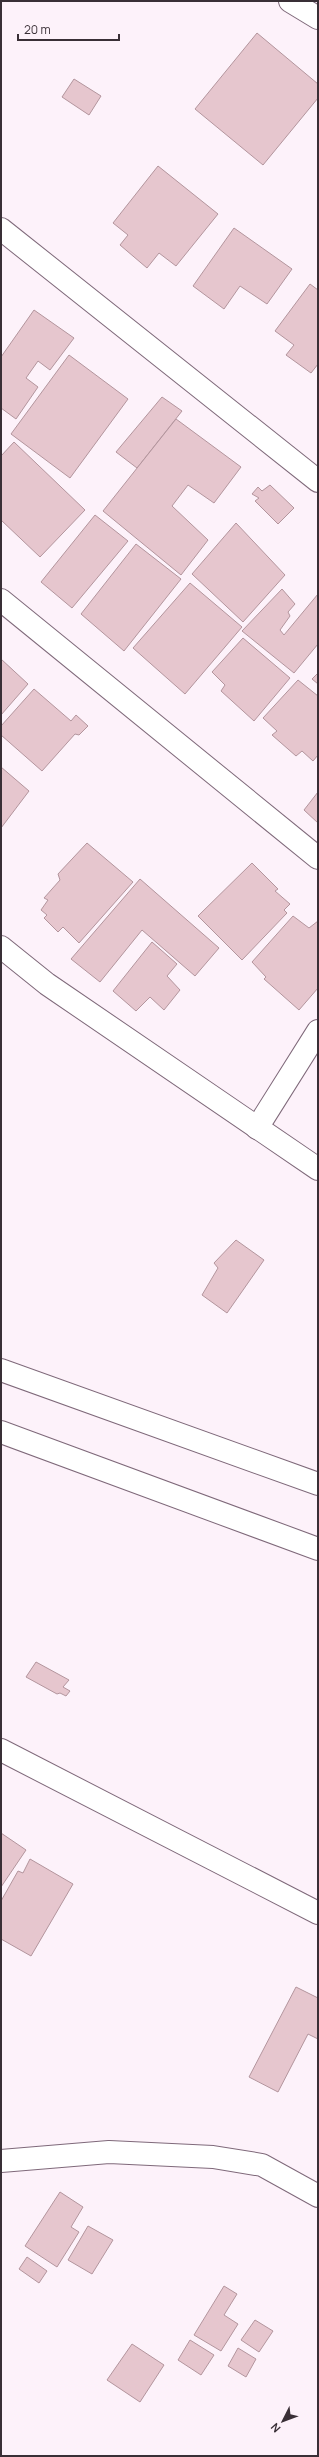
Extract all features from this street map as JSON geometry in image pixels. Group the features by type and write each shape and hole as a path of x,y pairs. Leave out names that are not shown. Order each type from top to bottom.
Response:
{"street":[{"path":"290,1 318,18"},
{"path":"1,229 318,481"},
{"path":"1,600 318,858"},
{"path":"1,947 47,984 318,1169"},
{"path":"258,1128 318,1031"},
{"path":"1,1370 318,1484"},
{"path":"1,1432 318,1549"},
{"path":"1,1750 318,1913"},
{"path":"1,2161 109,2152 213,2157 262,2165 318,2196"}],"building":[{"path":"257,33 318,84 318,98 263,165 195,109"},
{"path":"74,79 101,96 89,115 62,97"},
{"path":"158,166 218,214 176,266 159,253 147,268 120,245 128,235 113,223"},
{"path":"234,228 292,269 267,304 240,286 224,309 193,286"},
{"path":"310,284 318,290 318,364 311,373 286,355 294,345 275,331"},
{"path":"34,310 74,338 50,370 38,361 26,378 38,387 16,419 1,408 1,357"},
{"path":"69,355 128,399 70,478 11,434"},
{"path":"162,397 182,411 137,468 116,452"},
{"path":"176,419 241,467 214,503 188,485 172,506 208,540 181,575 103,511"},
{"path":"14,442 85,510 40,557 1,520 1,456"},
{"path":"270,485 294,508 278,524 255,501 259,498 252,494 258,487 262,491"},
{"path":"95,515 128,541 72,608 41,582"},
{"path":"236,523 285,575 243,622 192,574"},
{"path":"136,544 181,579 124,651 81,614"},
{"path":"190,583 242,627 185,694 133,648"},
{"path":"282,589 295,604 288,612 290,616 280,630 284,635 318,594 318,644 294,673 242,631"},
{"path":"243,638 290,678 254,721 221,691 225,685 212,672"},
{"path":"1,659 28,684 1,715"},
{"path":"318,673 318,684 312,679"},
{"path":"298,680 318,696 318,755 313,761 302,751 296,756 272,735 277,731 263,718"},
{"path":"34,689 71,721 76,715 88,726 79,735 75,734 42,771 1,735 1,726"},
{"path":"1,767 29,791 1,828"},
{"path":"318,792 318,823 304,810"},
{"path":"87,843 133,882 79,943 63,927 58,932 44,918 47,915 41,910 48,900 44,898 60,880 58,874"},
{"path":"252,863 278,889 275,891 290,904 284,910 287,913 242,960 198,916"},
{"path":"140,879 219,948 195,976 142,930 100,982 71,959"},
{"path":"293,916 309,928 318,921 318,988 299,1010 264,979 266,977 252,962"},
{"path":"152,942 177,964 167,976 180,990 164,1010 150,997 136,1011 113,991"},
{"path":"236,1240 264,1260 227,1313 202,1295 218,1268 214,1263"},
{"path":"36,1662 69,1680 63,1687 70,1691 66,1696 60,1693 57,1694 26,1677"},
{"path":"1,1833 26,1850 1,1887"},
{"path":"30,1859 73,1884 31,1956 1,1939 1,1901 18,1871 23,1873"},
{"path":"296,1987 318,1998 318,2039 308,2034 278,2092 249,2077"},
{"path":"60,2192 83,2207 71,2227 79,2232 57,2267 25,2246"},
{"path":"88,2226 113,2240 92,2274 68,2260"},
{"path":"27,2257 47,2271 39,2283 19,2269"},
{"path":"224,2286 237,2294 224,2315 238,2324 221,2351 194,2335"},
{"path":"255,2320 273,2331 259,2352 241,2340"},
{"path":"190,2340 214,2355 201,2375 178,2360"},
{"path":"132,2344 164,2365 140,2402 107,2380"},
{"path":"238,2348 256,2359 246,2377 228,2366"}]}
